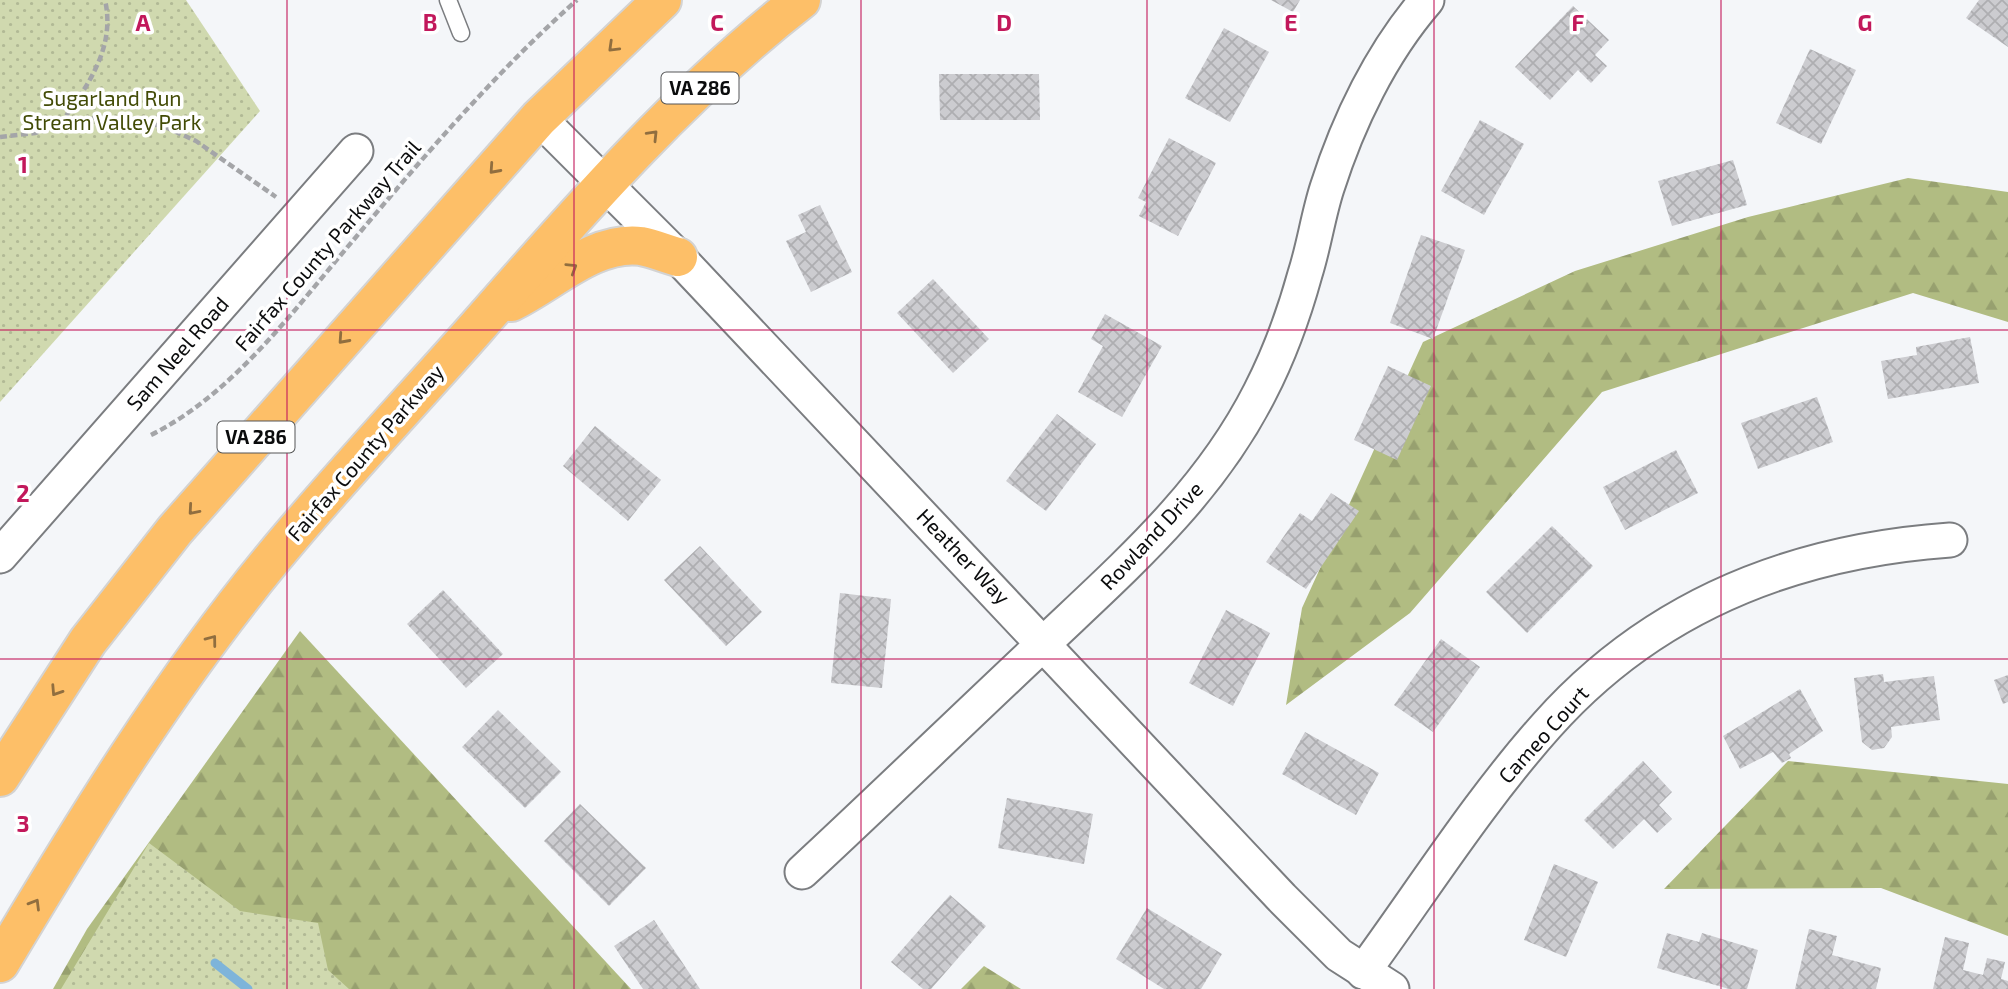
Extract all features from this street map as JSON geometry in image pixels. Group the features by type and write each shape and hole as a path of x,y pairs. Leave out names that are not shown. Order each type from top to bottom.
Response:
{"highway":[{"name":"VA 286","path":"0,777 88,641 175,530 540,118 662,0"},
{"name":"Fairfax County Parkway","path":"0,963 87,817 171,695 271,560 606,184 693,94 801,0"},
{"path":"490,312 611,248 641,246 678,257"}],"street":[{"name":"Rowland Drive","path":"802,872 1121,573 1180,512 1229,445 1260,393 1285,337 1306,273 1326,189 1352,122 1381,65 1427,0"},
{"name":"Heather Way","path":"540,118 678,257 1282,898 1339,955 1392,989"},
{"name":"Sam Neel Road","path":"0,556 356,151"},
{"name":"Cameo Court","path":"1363,972 1504,778 1547,724 1594,679 1646,639 1706,603 1766,576 1828,556 1892,544 1950,540"}],"lane":[{"path":"448,0 461,33"}],"path":[{"path":"60,125 90,81 107,40 105,0"},
{"name":"Fairfax County Parkway Trail","path":"146,438 166,428 248,364 404,180 550,24 577,0"},
{"path":"0,137 35,133 97,117 163,126 196,141 243,171 299,215"}],"green space":[{"name":"Sugarland Run Stream Valley Park","path":"0,0 186,0 260,111 0,402"},
{"path":"1908,178 2008,192 2008,322 1913,293 1602,392 1410,613 1286,705 1302,608 1423,342 1575,271 1748,217"},
{"path":"300,631 631,989 53,989 87,929"},
{"path":"1788,761 2008,784 2008,936 1881,888 1664,889"},
{"path":"149,843 240,911 318,923 328,970 349,989 61,989"},
{"path":"984,966 1021,989 961,989"}],"building":[{"path":"1271,0 1300,0 1293,12"},
{"path":"1979,0 2008,0 2008,47 1966,18"},
{"path":"1573,6 1609,40 1595,55 1607,66 1591,83 1578,70 1550,100 1515,67"},
{"path":"1224,28 1269,52 1230,122 1185,98"},
{"path":"1810,49 1856,70 1821,144 1776,123"},
{"path":"939,74 1039,74 1040,120 940,120"},
{"path":"1480,120 1524,144 1484,215 1441,191"},
{"path":"1169,138 1216,163 1178,236 1139,216 1146,202 1138,198"},
{"path":"1733,160 1747,205 1672,226 1658,181"},
{"path":"820,205 852,272 811,292 786,241 806,232 798,215"},
{"path":"1421,235 1465,250 1433,339 1390,323"},
{"path":"933,279 989,339 953,373 897,313"},
{"path":"1105,314 1162,346 1122,417 1078,392 1103,346 1091,339"},
{"path":"1970,337 1979,383 1888,399 1881,361 1917,355 1916,347"},
{"path":"1388,366 1431,386 1397,460 1354,440"},
{"path":"1817,397 1833,442 1758,469 1741,423"},
{"path":"1057,414 1096,444 1046,511 1006,481"},
{"path":"595,426 661,480 628,521 563,466"},
{"path":"1676,450 1698,493 1625,530 1603,487"},
{"path":"1331,493 1359,511 1306,589 1266,562 1300,513 1312,521"},
{"path":"1552,526 1593,566 1527,633 1486,592"},
{"path":"700,546 762,612 726,646 664,580"},
{"path":"443,590 503,654 466,688 407,624"},
{"path":"840,593 891,599 882,688 831,683"},
{"path":"1226,610 1270,633 1233,706 1189,683"},
{"path":"1441,639 1480,667 1433,732 1394,705"},
{"path":"1883,674 1884,682 1934,676 1940,720 1891,727 1892,737 1884,748 1872,750 1862,742 1854,678"},
{"path":"2008,675 2008,702 2003,704 1994,680"},
{"path":"1800,689 1823,731 1789,754 1791,758 1782,763 1773,752 1740,769 1723,736"},
{"path":"498,710 561,772 525,808 462,747"},
{"path":"1305,732 1379,773 1356,815 1282,774"},
{"path":"1643,761 1672,792 1659,805 1672,819 1657,833 1644,819 1613,849 1584,820"},
{"path":"1007,798 1093,814 1084,864 998,848"},
{"path":"580,804 646,868 609,906 544,841"},
{"path":"1554,864 1598,882 1566,957 1524,940"},
{"path":"950,895 986,926 931,989 923,989 891,962"},
{"path":"1147,908 1222,954 1201,989 1164,989 1116,959"},
{"path":"654,920 700,989 643,989 614,946"},
{"path":"1809,929 1837,936 1832,955 1881,968 1876,989 1795,989"},
{"path":"1667,933 1699,942 1702,933 1758,950 1747,989 1729,989 1657,968"},
{"path":"1945,937 1969,943 1963,970 1983,975 1987,958 2005,962 2001,979 2008,981 2008,989 1933,989"}],"waterway":[{"path":"215,963 248,989"}]}
